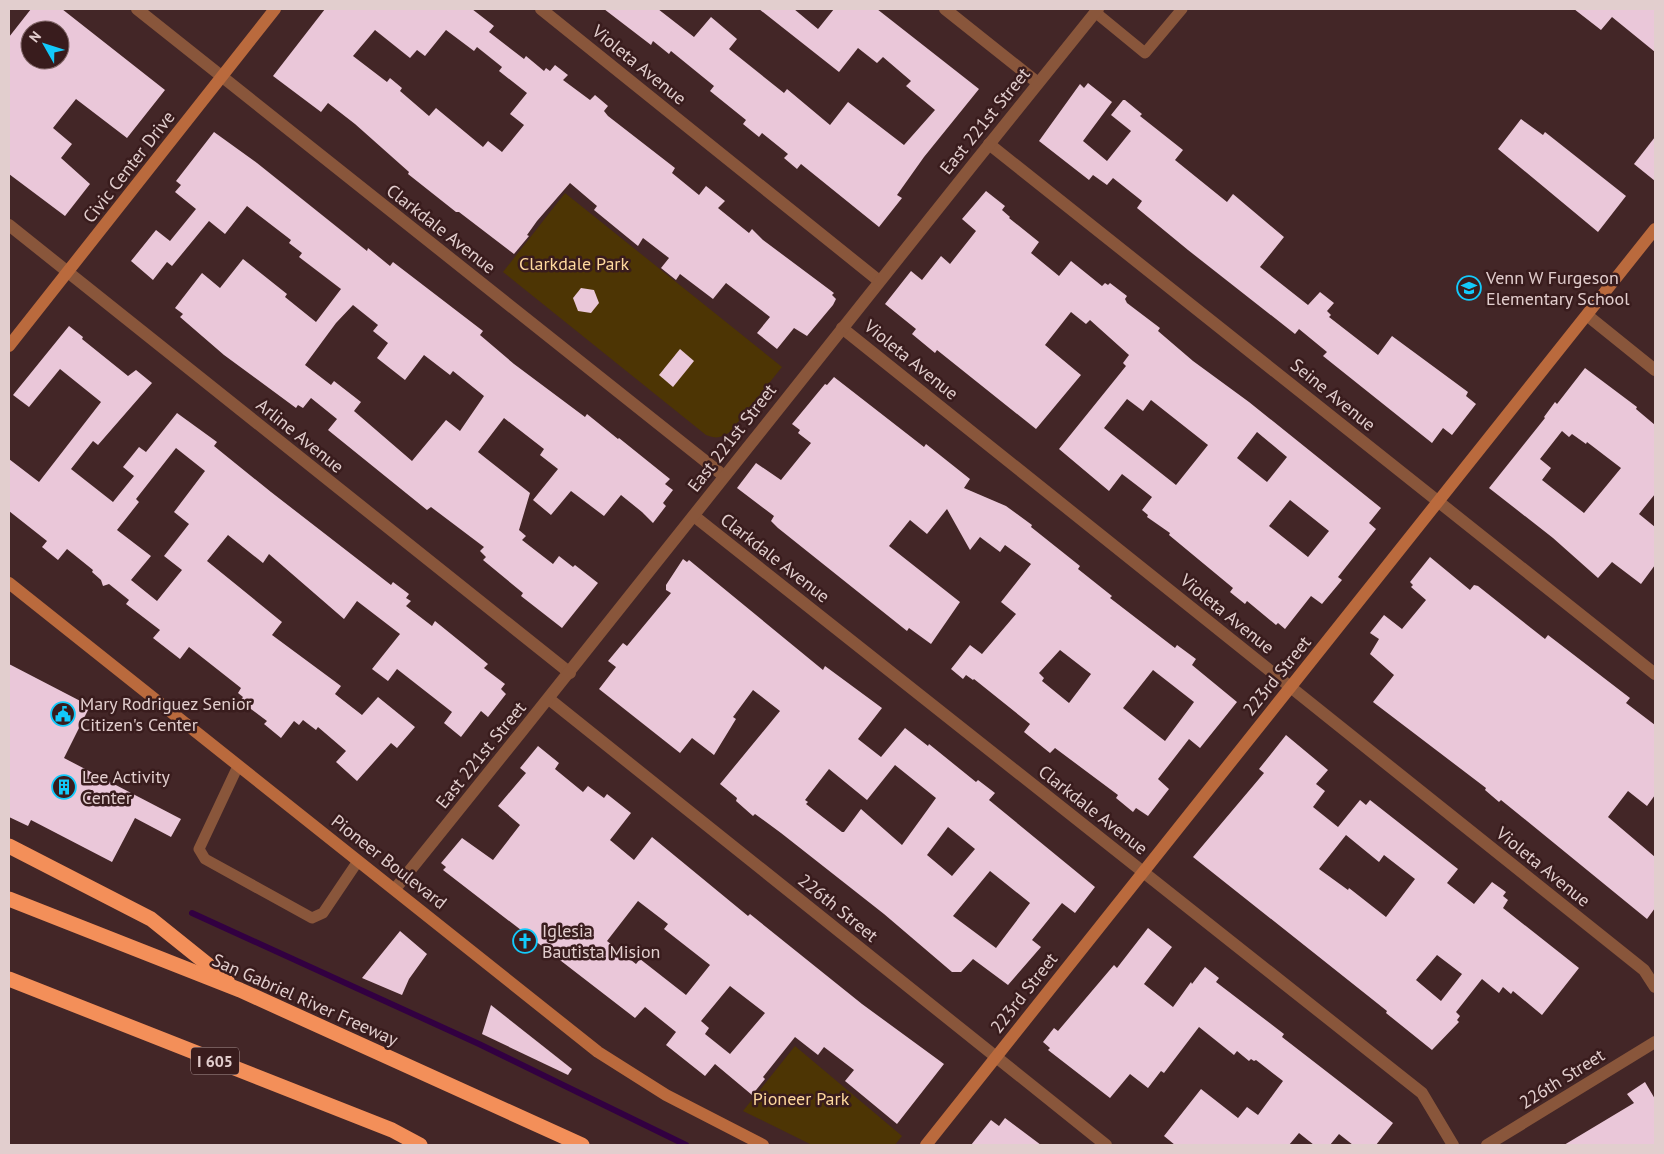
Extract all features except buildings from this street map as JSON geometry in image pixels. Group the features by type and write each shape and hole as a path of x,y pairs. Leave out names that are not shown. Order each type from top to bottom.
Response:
{"highway":[{"path":"9,846 151,919 240,990"},
{"name":"San Gabriel River Freeway","path":"9,899 240,990 582,1145"},
{"name":"I 605","path":"9,979 392,1130 420,1145"}],"street":[{"name":"Clarkdale Avenue","path":"137,9 724,476"},
{"name":"Civic Center Drive","path":"9,346 275,9"},
{"name":"Violeta Avenue","path":"541,9 878,280"},
{"path":"945,9 1038,83"},
{"name":"East 221st Street","path":"395,889 570,673 878,280 1096,11"},
{"name":"Seine Avenue","path":"989,144 1655,674"},
{"name":"Arline Avenue","path":"9,226 570,673"},
{"name":"223rd Street","path":"926,1145 1588,316 1655,228"},
{"path":"1588,316 1655,370"},
{"name":"Violeta Avenue","path":"842,328 1644,970 1655,988"},
{"name":"Clarkdale Avenue","path":"694,516 1422,1094 1453,1145"},
{"name":"Pioneer Boulevard","path":"9,583 598,1052 666,1095 764,1145"},
{"name":"226th Street","path":"549,699 1106,1145"},
{"name":"226th Street","path":"1487,1145 1655,1042"}],"lane":[{"path":"1096,11 1145,53 1182,9"},
{"path":"238,766 199,849 205,859 312,918 322,913 358,861"}],"green space":[{"name":"Clarkdale Park","path":"565,193 782,367 730,432 718,437 706,435 503,272"},
{"name":"Pioneer Park","path":"795,1046 902,1136 895,1145 812,1145 743,1111"}],"waterway":[{"path":"192,913 479,1044 686,1145"}],"place":[{"name":"Venn W Furgeson Elementary School","path":"1469,288"},
{"name":"Mary Rodriguez Senior Citizen's Center","path":"63,714"},
{"name":"Lee Activity Center","path":"64,787"},
{"name":"Iglesia Bautista Mision","path":"525,941"}]}
